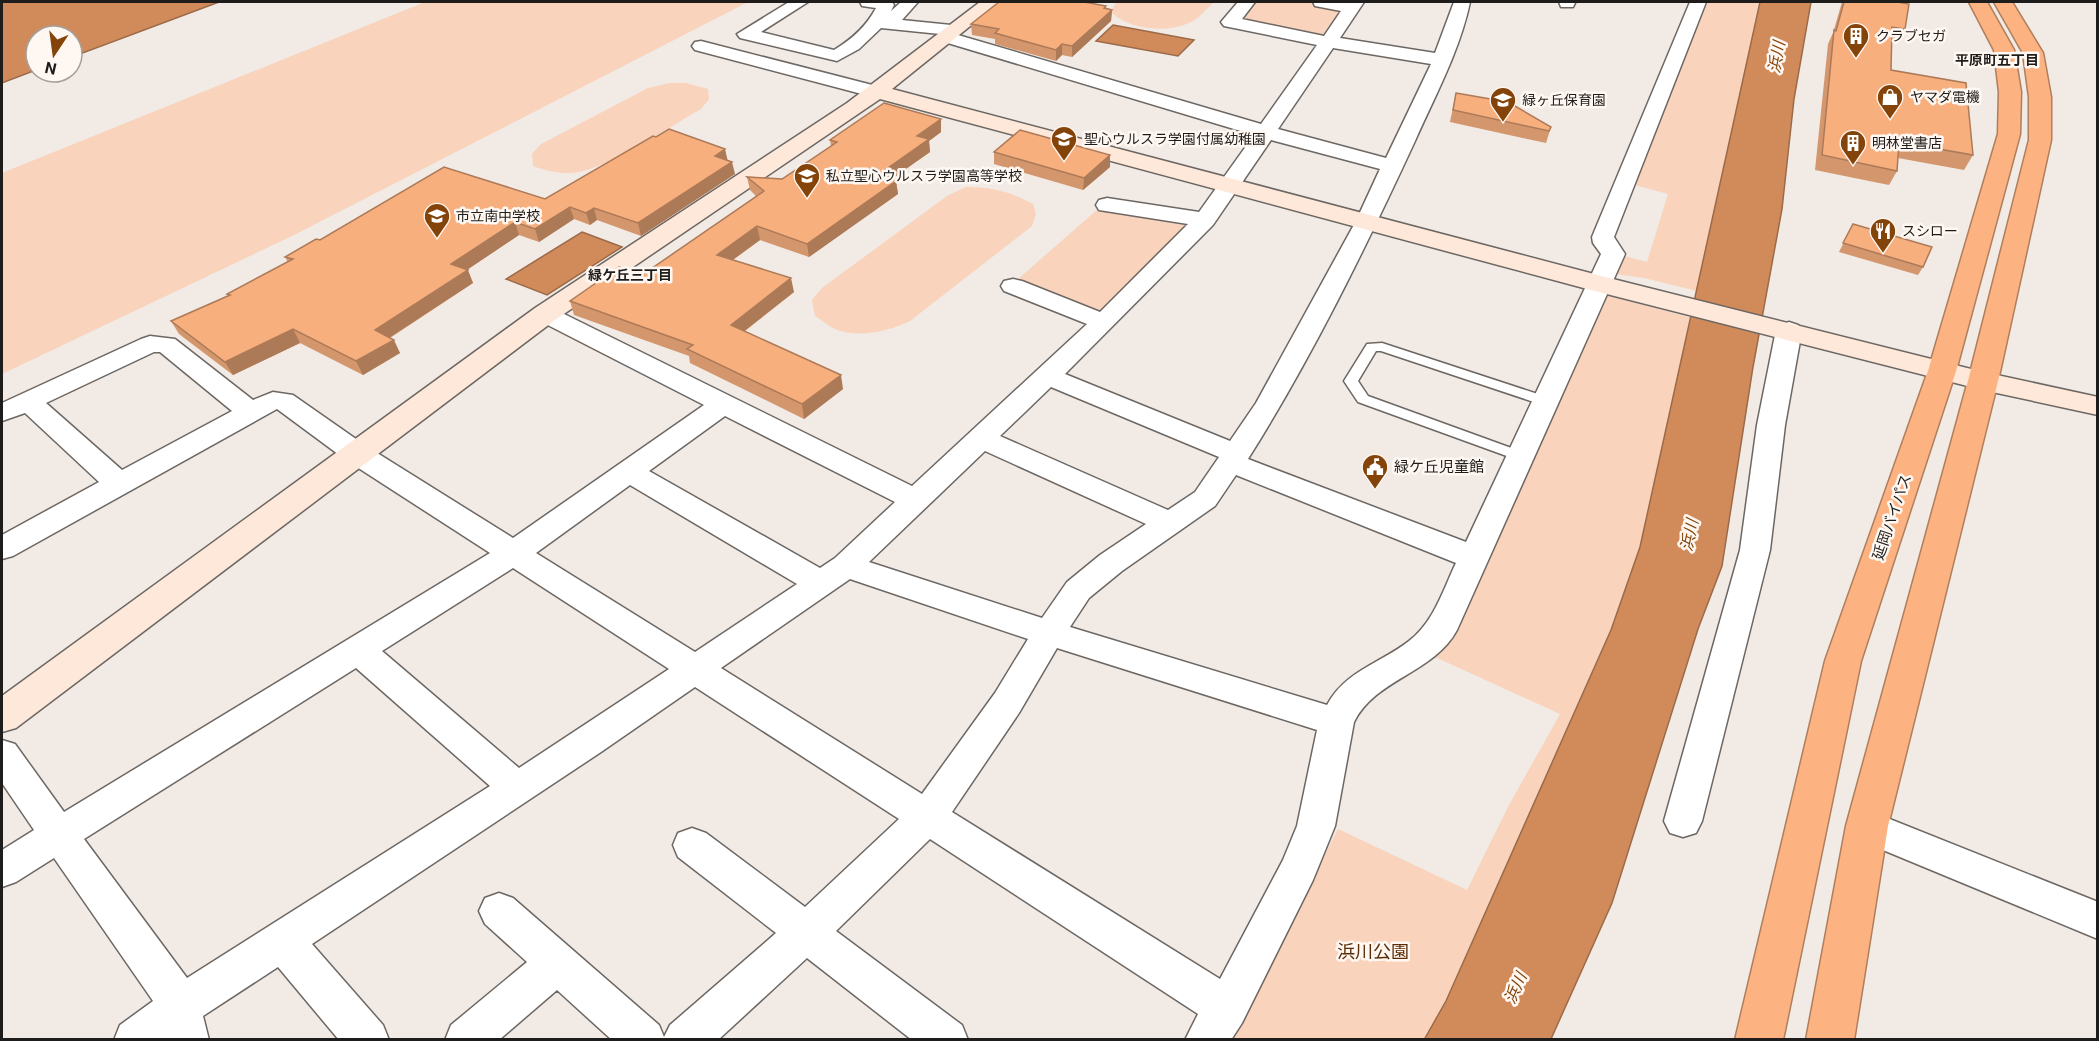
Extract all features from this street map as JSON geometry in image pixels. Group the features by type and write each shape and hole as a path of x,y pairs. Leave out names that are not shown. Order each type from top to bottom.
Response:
{"highway":[{"name":"延岡バイパス","path":"1759,1040 1843,661 1942,371 2008,134 2010,92 2004,50 1978,2"},
{"path":"1830,1040 1867,826 1983,381 2040,140 2040,97 2033,53 2003,2"}],"street":[{"path":"800,2 746,34 837,56 864,39 910,2"},
{"path":"868,2 886,5 884,24"},
{"path":"2,717 545,314 877,92 991,2"},
{"path":"1247,2 1230,22 1329,42 1442,60"},
{"path":"135,1040 185,1023 282,941 696,669 833,574 1104,322 1205,220 1354,5 1321,2"},
{"path":"686,1040 807,932 928,816 1007,703 1078,590 1111,563 1205,500 1269,404 1367,220 1442,60 1462,2"},
{"path":"1206,1040 1227,1008 1299,867 1316,826 1336,723 1345,704 1357,690 1420,650 1441,630 1613,254 1604,243 1603,237 1698,2"},
{"path":"884,24 951,34 1266,132 1392,166"},
{"path":"701,46 1367,220 1600,284 1691,305 1942,371 2097,406"},
{"path":"1107,205 1205,220"},
{"path":"1013,286 1104,322"},
{"path":"545,314 915,500"},
{"path":"1683,820 1755,550 1785,329"},
{"path":"2,413 150,344 166,344 251,412"},
{"path":"1047,376 1234,458 1473,557"},
{"path":"28,400 119,484"},
{"path":"2,548 273,400 283,401 356,453 1227,1008"},
{"path":"2,870 514,553 723,404"},
{"path":"981,438 1171,523"},
{"path":"628,471 833,574 1049,633 1336,723"},
{"path":"358,650 517,788"},
{"path":"2,755 59,835 185,1023"},
{"path":"1867,826 2097,921"},
{"path":"692,845 947,1040"},
{"path":"499,911 644,1040"},
{"path":"282,941 368,1040"},
{"path":"466,1040 557,963"}],"lane":[{"path":"1520,456 1363,399 1351,381 1372,347 1382,347 1545,401"}],"green space":[{"path":"425,2 748,2 292,236 2,374 2,173"},
{"path":"1116,2 1214,2 1193,21 1162,29 1139,26 1119,18 1111,12"},
{"path":"1255,2 1314,2 1347,9 1326,39 1239,21"},
{"path":"1708,2 1760,2 1697,291 1644,278 1615,274 1620,255 1647,262 1668,194 1635,185 1686,51"},
{"path":"670,83 686,83 708,89 709,99 701,109 624,154 593,168 567,173 533,166 532,154 541,144 648,88"},
{"path":"966,187 1001,191 1033,204 1036,214 1032,226 902,325 883,331 853,333 835,329 815,316 812,300 822,288 947,196"},
{"path":"1098,209 1191,222 1103,313 1017,280"},
{"name":"浜川公園","path":"1606,295 1692,318 1643,538 1608,639 1446,1001 1424,1039 1228,1040 1338,829 1467,890 1509,805 1560,714 1435,657 1453,639"}],"water":[{"path":"2,2 219,2 84,53 84,24 24,24 24,75 2,83"},
{"name":"浜川","path":"1760,2 1811,2 1794,99 1782,209 1753,367 1722,566 1698,629 1612,903 1551,1039 1424,1040 1446,1001 1611,630 1640,547"},
{"path":"1113,25 1194,40 1178,56 1096,41"},
{"path":"582,232 622,247 547,295 506,279"}],"building":[{"path":"999,2 1084,2 1106,6 1104,8 1112,10 1072,46 1062,44 1056,50 995,33 999,29 971,24"},
{"path":"1844,2 1909,4 1905,29 1892,27 1891,70 1966,83 1973,155 1899,142 1897,171 1822,155 1834,30 1836,31"},
{"path":"1456,93 1508,102 1551,127 1549,131 1453,110"},
{"path":"884,103 941,119 917,136 929,139 878,175 896,181 807,244 757,226 717,255 791,278 731,325 841,375 802,404 687,349 693,345 570,301 619,267 642,275 764,191 747,177 782,179 837,142 830,140"},
{"path":"669,129 725,149 715,156 732,162 638,223 594,208 586,213 570,207 535,229 515,222 451,264 468,270 375,330 394,340 356,361 293,329 225,362 171,321 230,295 227,294 293,259 285,257 316,239 320,240 444,167 545,199"},
{"path":"1020,130 1110,155 1084,178 994,152"},
{"path":"1853,224 1932,247 1923,267 1843,243"}],"place":[{"name":"クラブセガ","path":"1856,59"},
{"name":"ヤマダ電機","path":"1890,120"},
{"name":"緑ヶ丘保育園","path":"1503,123"},
{"name":"聖心ウルスラ学園付属幼稚園","path":"1064,162"},
{"name":"明林堂書店","path":"1853,166"},
{"name":"私立聖心ウルスラ学園高等学校","path":"807,199"},
{"name":"市立南中学校","path":"437,239"},
{"name":"スシロー","path":"1883,254"},
{"name":"緑ケ丘児童館","path":"1375,490"}],"district":[{"name":"平原町五丁目","path":"1997,60"},
{"name":"緑ケ丘三丁目","path":"630,275"}]}
